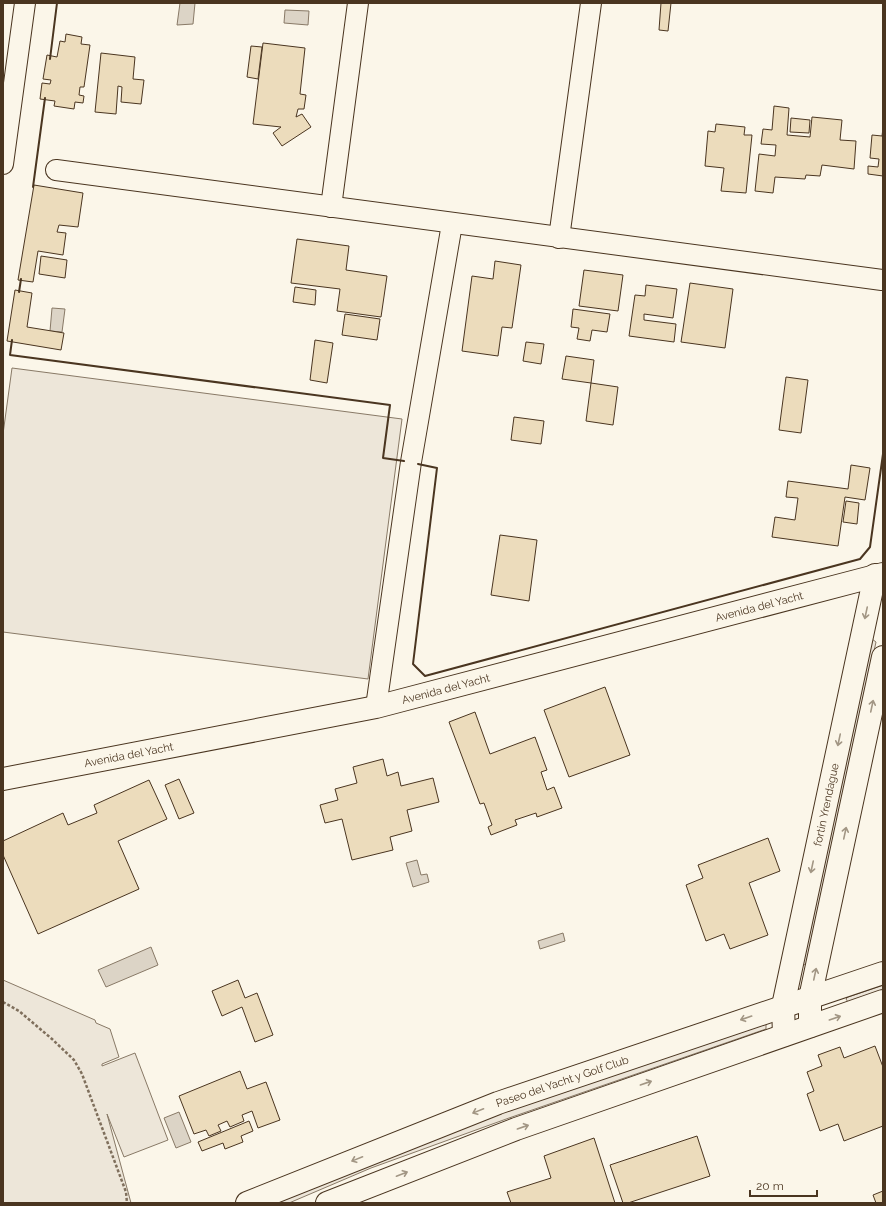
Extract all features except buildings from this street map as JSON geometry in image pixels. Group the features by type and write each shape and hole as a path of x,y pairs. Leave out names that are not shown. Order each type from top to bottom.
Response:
{"street":[{"path":"3,164 25,3"},
{"path":"332,207 358,3"},
{"path":"559,238 591,3"},
{"path":"56,170 452,224 882,280"},
{"path":"376,707 411,462 452,224"},
{"name":"Avenida del Yacht","path":"3,779 376,707 879,574"},
{"name":"fortin Yrendague","path":"784,1034 783,1006 879,574"},
{"path":"810,1026 810,998 883,657"},
{"name":"Paseo del Yacht y Golf Club","path":"247,1203 498,1103 883,973"},
{"path":"327,1203 516,1129 784,1034 883,1002"}],"path":[{"path":"3,1002 19,1011 74,1060 82,1074 126,1192 127,1203"}],"shaded area":[{"path":"180,3 195,3 193,24 177,25"},
{"path":"285,10 309,11 308,25 284,23"},
{"path":"52,308 65,309 62,332 50,331"},
{"path":"12,368 402,419 368,679 3,632 3,434"},
{"path":"872,639 876,642 807,963 804,965 802,964"},
{"path":"417,860 421,875 427,874 429,882 413,887 406,863"},
{"path":"563,933 565,941 540,949 538,941"},
{"path":"151,947 158,965 106,987 98,970"},
{"path":"3,980 95,1020 96,1023 110,1029 119,1057 102,1064 102,1066 135,1053 168,1140 124,1157 107,1114 131,1203 3,1203"},
{"path":"883,985 883,991 848,1002 846,999 848,997"},
{"path":"766,1024 766,1029 509,1118 371,1168 289,1203 271,1203 506,1111"},
{"path":"179,1112 191,1142 176,1148 164,1118"}],"wall":[{"path":"50,59 57,3"},
{"path":"33,187 45,98"},
{"path":"19,292 21,279"},
{"path":"12,340 10,355 390,405 383,458 404,461"},
{"path":"418,464 437,468 413,664 425,676 860,559 870,547 883,454"}]}
